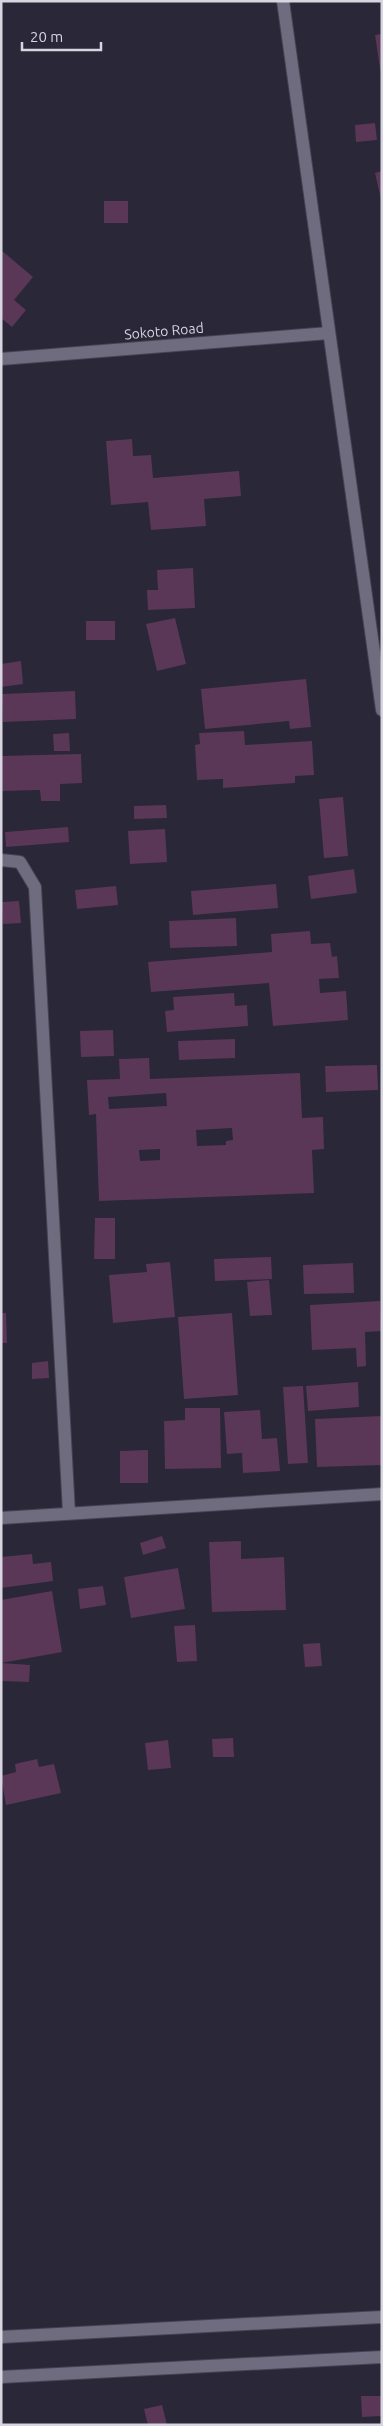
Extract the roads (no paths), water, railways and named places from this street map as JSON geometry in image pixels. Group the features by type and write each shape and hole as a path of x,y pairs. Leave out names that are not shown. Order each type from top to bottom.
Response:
{"street":[{"path":"283,1 382,710"},
{"name":"Sokoto Road","path":"1,359 329,334"},
{"path":"1,860 20,862 35,887 69,1513"},
{"path":"1,1518 382,1494"},
{"path":"1,2337 382,2317"},
{"path":"1,2377 382,2357"}]}
